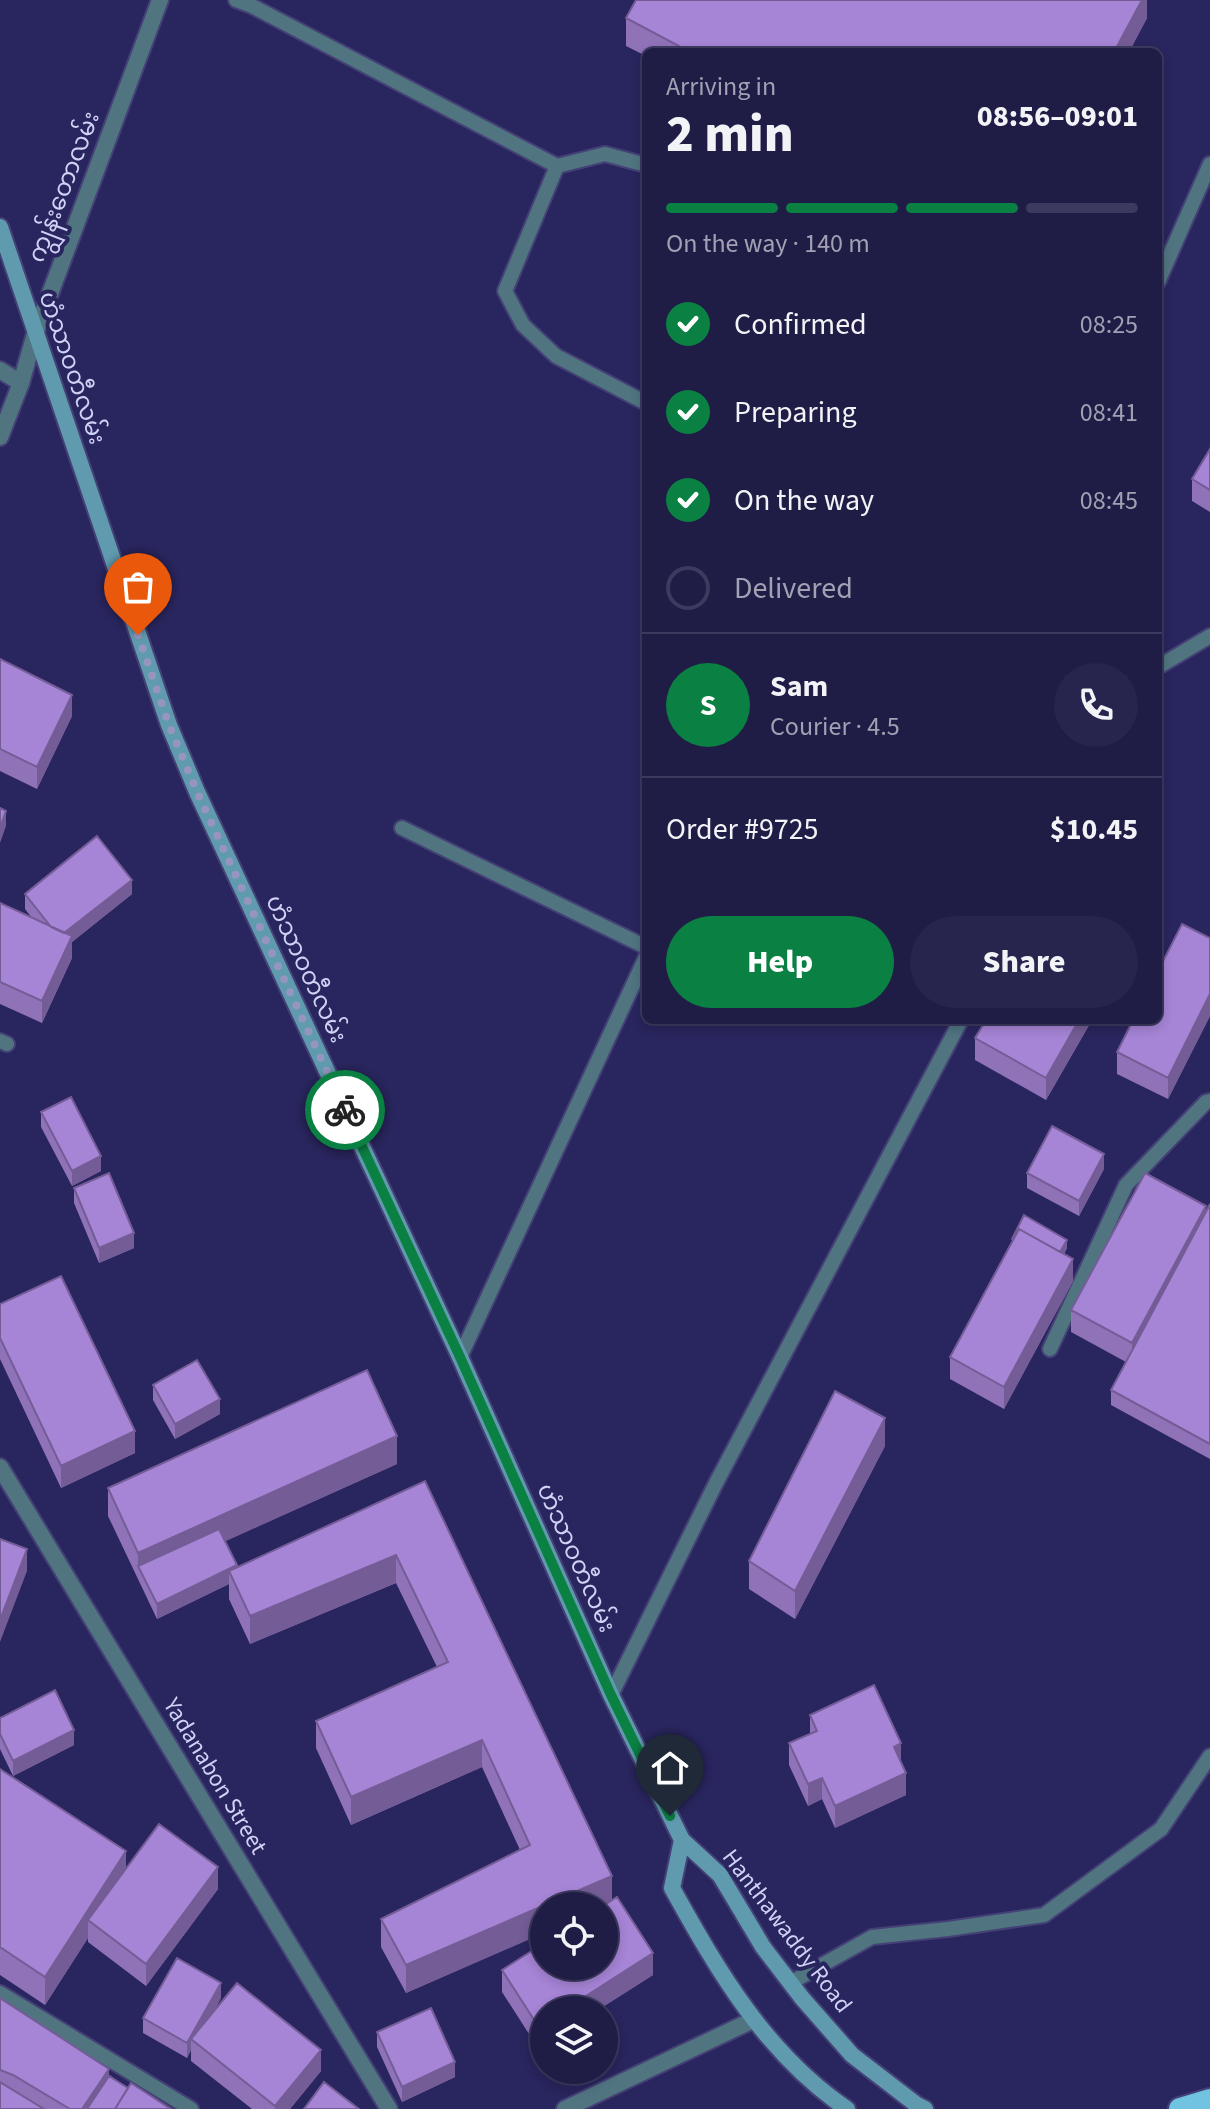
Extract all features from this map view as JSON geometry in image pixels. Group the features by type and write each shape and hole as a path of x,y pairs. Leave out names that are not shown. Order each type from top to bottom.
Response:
{"highway":[{"path":"1180,2109 1210,2100"}],"main road":[{"name":"ဟံသာဝတီလမ်း","path":"0,227 169,725 460,1357 611,1695 682,1840"},
{"name":"Hanthawaddy Road","path":"682,1840 720,1875 763,1947 852,2055 925,2109"},
{"path":"682,1840 672,1888 711,1958 753,2020 792,2064 841,2108"}],"street":[{"name":"ကျွန်းတောလမ်း","path":"0,437 21,383 35,334 160,0"},
{"path":"0,370 21,383"},
{"name":"Yadanabon Street","path":"0,1467 389,2109"},
{"path":"565,2109 753,2020"}],"lane":[{"path":"236,0 557,166 605,154 642,164"},
{"path":"1162,273 1210,164"},
{"path":"557,166 505,291 523,325 556,356 642,401"},
{"path":"1162,665 1210,636"},
{"path":"402,828 642,945"},
{"path":"460,1357 642,966"},
{"path":"611,1695 716,1483 959,1024"},
{"path":"1050,1349 1126,1185 1210,1101"},
{"path":"790,1983 872,1937 1044,1915 1161,1829 1210,1756"},
{"path":"0,1993 191,2109"}],"building":[{"path":"636,0 1142,0 1116,48 682,48 626,18"},
{"path":"1210,449 1210,490 1192,479"},
{"path":"0,659 72,695 37,767 0,749"},
{"path":"0,808 6,811 0,828"},
{"path":"97,836 132,880 64,933 51,927 25,894"},
{"path":"0,903 72,936 42,1001 0,982"},
{"path":"1182,924 1210,938 1210,994 1168,1078 1117,1052 1131,1024 1162,1024 1162,963"},
{"path":"984,1024 1077,1024 1046,1078 975,1038"},
{"path":"71,1097 101,1156 72,1171 41,1112"},
{"path":"1052,1126 1104,1154 1079,1201 1027,1173"},
{"path":"109,1173 134,1233 99,1248 74,1188"},
{"path":"1145,1173 1206,1206 1132,1343 1071,1310"},
{"path":"1210,1204 1210,1444 1111,1390"},
{"path":"1024,1215 1067,1240 1060,1252 1019,1229 1012,1239"},
{"path":"1019,1229 1073,1259 1004,1387 950,1357"},
{"path":"61,1276 135,1431 61,1466 0,1338 0,1304"},
{"path":"197,1360 220,1399 175,1424 153,1385"},
{"path":"367,1370 397,1436 138,1553 108,1488"},
{"path":"835,1391 885,1418 795,1591 749,1561"},
{"path":"425,1481 612,1876 575,1892 530,1892 530,1911 406,1965 381,1919 530,1845 482,1740 351,1797 316,1721 448,1662 396,1555 250,1616 229,1571"},
{"path":"219,1529 237,1565 157,1604 138,1566"},
{"path":"0,1539 27,1549 0,1620"},
{"path":"874,1685 901,1743 894,1747 906,1773 835,1806 822,1778 808,1784 789,1743 817,1731 810,1715"},
{"path":"55,1690 74,1730 13,1761 0,1734 0,1718"},
{"path":"0,1769 126,1851 45,1977 0,1947"},
{"path":"159,1824 218,1867 146,1964 88,1920"},
{"path":"618,1899 653,1953 618,1975"},
{"path":"530,1952 530,1980 611,1980 586,1996 530,1996 530,2014 502,1970"},
{"path":"177,1958 221,1983 187,2043 143,2018"},
{"path":"237,1983 321,2050 275,2106 191,2039"},
{"path":"0,1998 109,2069 82,2109 70,2109 0,2070"},
{"path":"431,2008 455,2062 402,2087 377,2032"},
{"path":"109,2076 128,2088 115,2109 87,2109"},
{"path":"0,2082 44,2109 0,2109"},
{"path":"324,2082 359,2109 304,2109"},
{"path":"131,2083 171,2109 115,2109"}],"way so far":[{"path":"138,635 169,725 197,792 345,1110"}],"route":[{"path":"345,1110 460,1357 611,1695 670,1816"}]}
